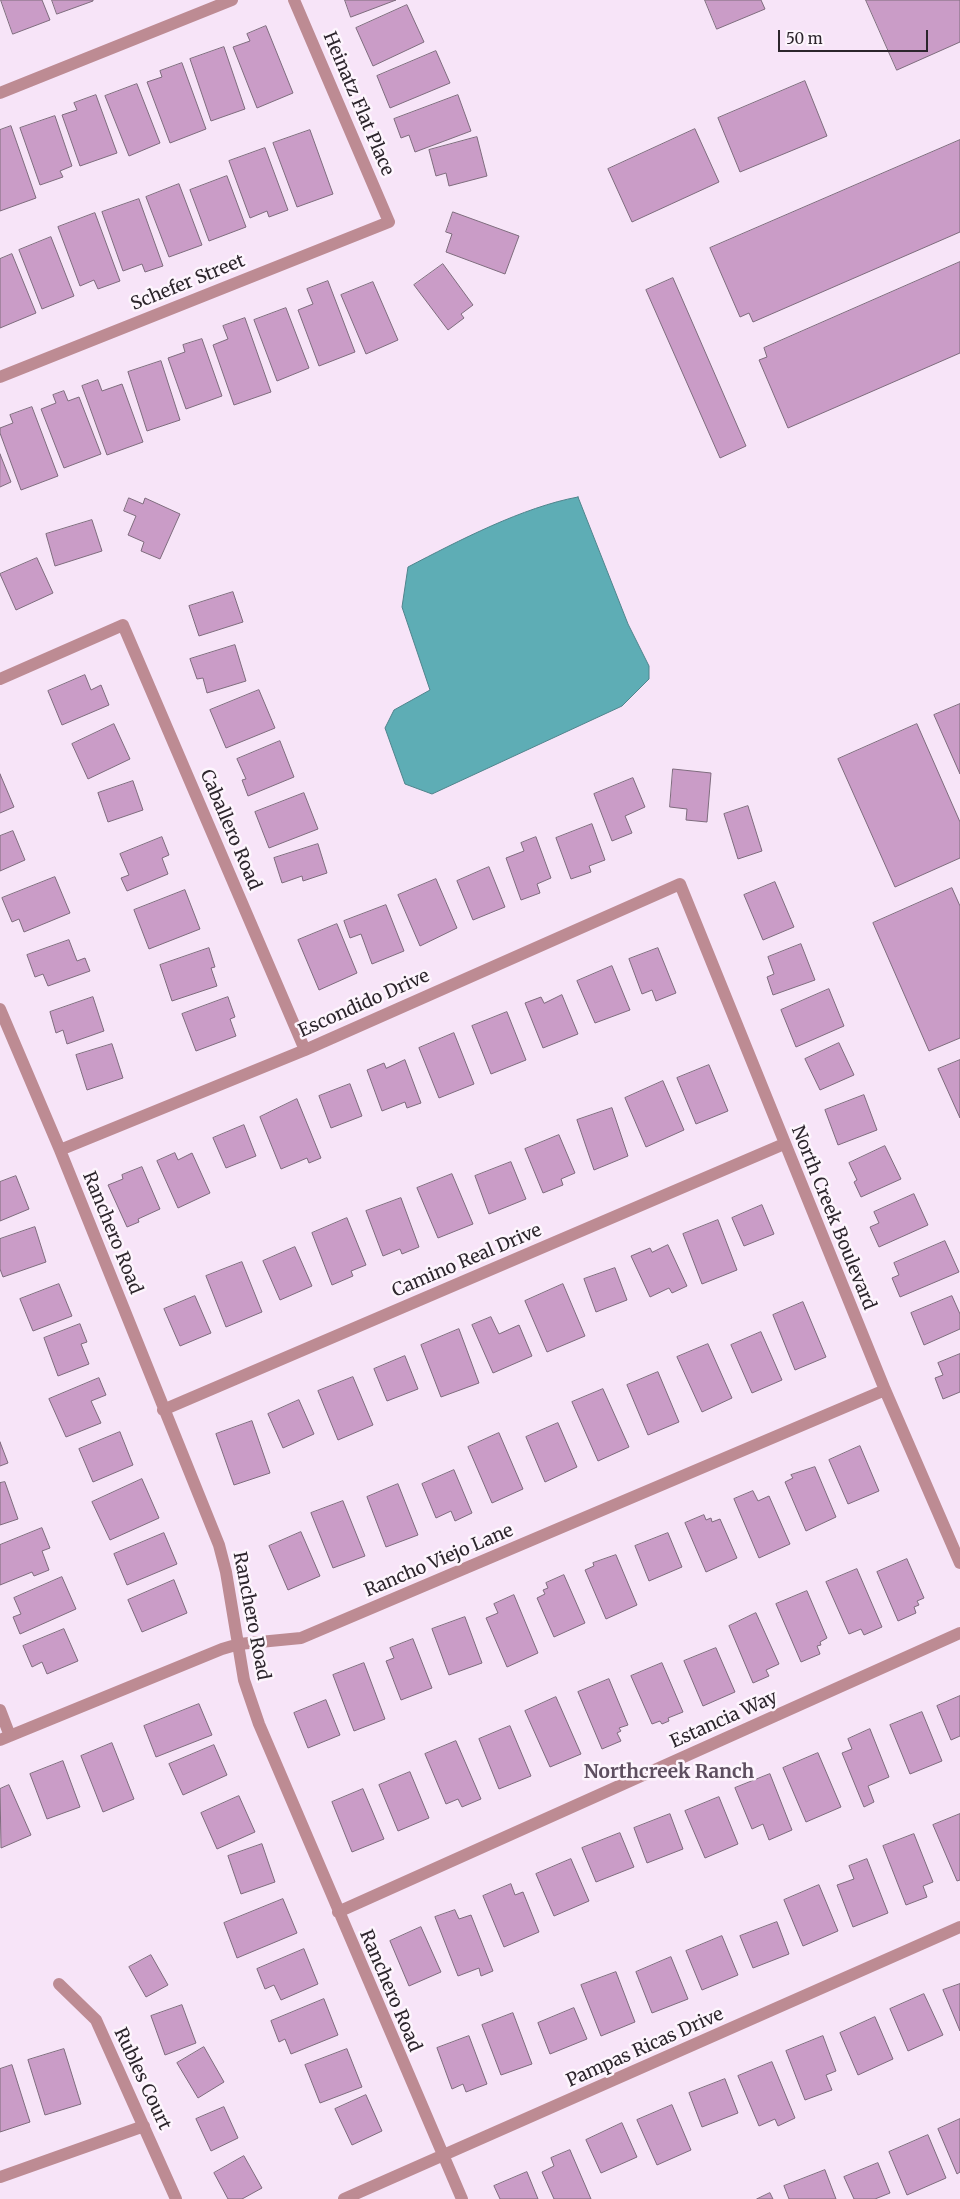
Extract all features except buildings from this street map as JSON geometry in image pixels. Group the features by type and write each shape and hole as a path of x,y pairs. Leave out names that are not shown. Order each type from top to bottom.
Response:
{"street":[{"path":"0,94 232,0"},
{"name":"Heinatz Flat Place","path":"294,0 390,222"},
{"name":"Schefer Street","path":"0,377 390,222"},
{"name":"Caballero Road","path":"0,679 123,625 305,1050"},
{"name":"Escondido Drive","path":"60,1150 305,1050 680,884"},
{"name":"North Creek Boulevard","path":"680,884 885,1390 960,1564"},
{"name":"Ranchero Road","path":"0,1009 60,1150 223,1557 244,1680 259,1724 442,2157 462,2199"},
{"name":"Camino Real Drive","path":"163,1410 784,1144"},
{"name":"Rancho Viejo Lane","path":"5,1738 239,1644 301,1638 885,1390"},
{"name":"Estancia Way","path":"338,1912 960,1634"},
{"path":"0,1710 5,1738"},
{"name":"Pampas Ricas Drive","path":"344,2199 960,1927"},
{"name":"Rubles Court","path":"59,1984 96,2020 176,2199"},
{"path":"0,2176 144,2126"}],"water":[{"path":"578,497 628,624 649,666 649,679 622,706 432,794 405,784 385,728 394,710 430,690 402,607 408,567 491,526 535,508"}],"district":[{"name":"Northcreek Ranch","path":"669,1773"}]}
